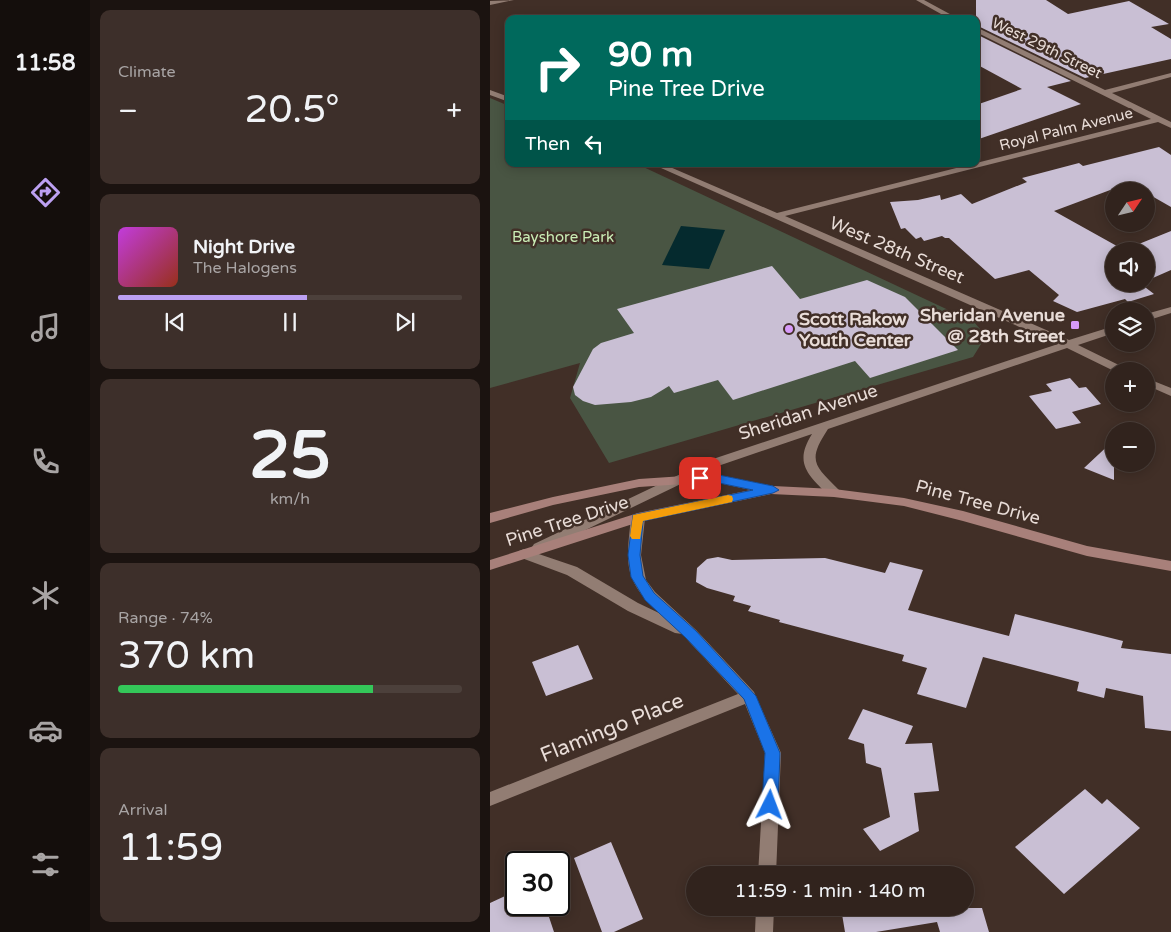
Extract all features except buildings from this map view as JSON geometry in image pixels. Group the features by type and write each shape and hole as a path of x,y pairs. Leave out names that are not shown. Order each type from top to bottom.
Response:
{"main road":[{"name":"Pine Tree Drive","path":"490,518 582,494 639,483 714,478 773,490 872,497 934,508 1087,551 1171,566"},
{"name":"Pine Tree Drive","path":"490,565 638,518 773,490"}],"street":[{"path":"490,3 511,0"},
{"path":"919,0 948,15"},
{"name":"West 29th Street","path":"980,31 1171,125"},
{"name":"Royal Palm Avenue","path":"1105,92 1171,75"},
{"path":"490,92 505,98"},
{"name":"Royal Palm Avenue","path":"980,164 1160,119"},
{"name":"West 28th Street","path":"663,167 1028,325 1105,363"},
{"name":"Royal Palm Avenue","path":"775,216 969,167"},
{"path":"1155,315 1171,310"},
{"name":"Sheridan Avenue","path":"524,554 714,462 824,427 1105,331"},
{"path":"1155,386 1171,392"},
{"path":"824,427 812,444 808,460 812,470 834,493"},
{"path":"638,518 634,555 637,577 650,596 691,634 750,696 773,753 767,866"},
{"path":"524,554 572,571 634,607 691,634"},
{"name":"Flamingo Place","path":"490,799 750,696"},
{"path":"764,932 765,916"}],"green space":[{"name":"Scott Rakow Youth Center","path":"490,98 505,104 505,167 643,167 974,322 986,336 973,357 609,463 570,398 580,363 490,388"}],"water":[{"path":"681,226 725,230 709,269 662,265"}],"slow traffic":[{"path":"636,536 638,518 728,499"}],"place":[{"name":"Sheridan Avenue @ 28th Street","path":"1075,325"},
{"name":"Scott Rakow Youth Center","path":"789,329"}],"route":[{"path":"700,478 714,478 716,480 773,490 717,502 698,504 638,518 634,555 637,577 650,596 691,634 750,696 773,753 770,805"}],"park label":[{"name":"Bayshore Park","path":"563,237"}]}
